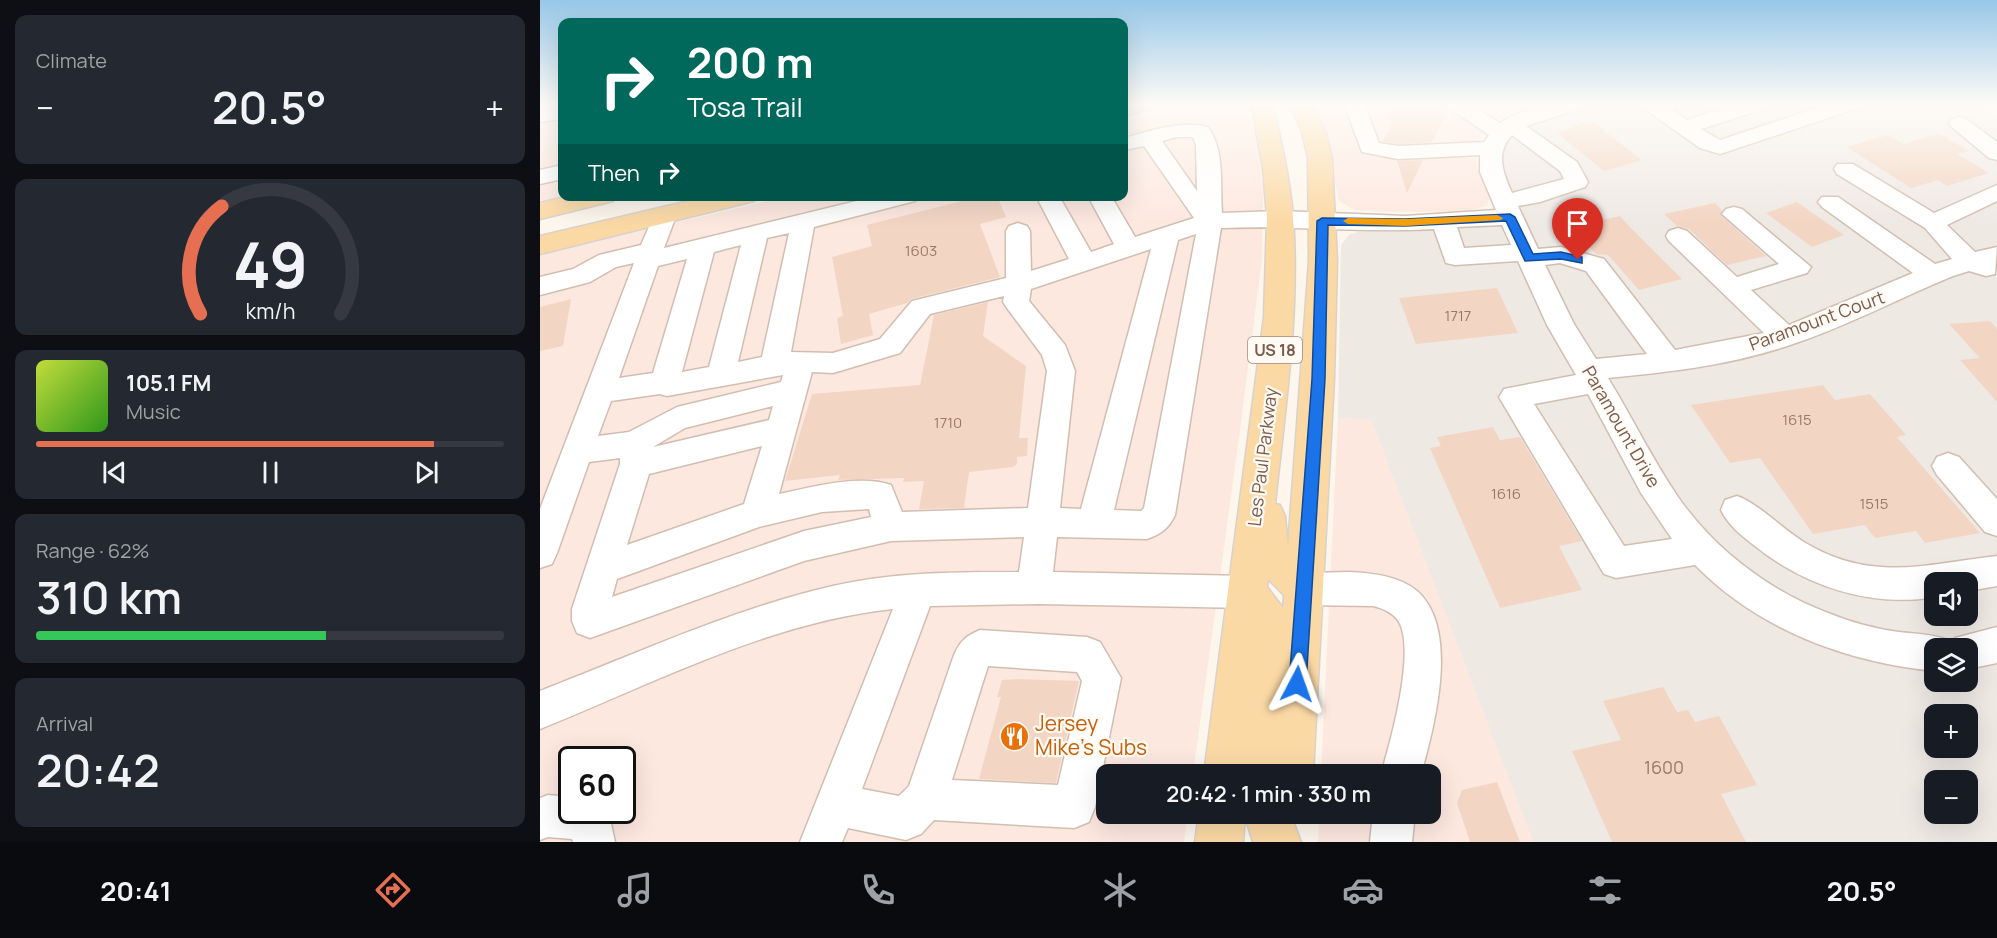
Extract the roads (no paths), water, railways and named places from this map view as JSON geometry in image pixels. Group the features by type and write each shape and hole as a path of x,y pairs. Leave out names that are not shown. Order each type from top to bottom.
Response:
{"main road":[{"name":"Les Paul Parkway","path":"1227,764 1279,317 1280,218 1272,143"},
{"path":"1291,143 1322,206"},
{"name":"US 18","path":"1292,764 1319,367 1322,206 1320,158 1316,143"},
{"path":"540,211 583,201"},
{"path":"540,245 600,231 662,206 704,201"},
{"path":"1273,369 1281,403 1267,518 1267,545 1272,559 1304,589"},
{"path":"1247,592 1268,619 1272,639 1263,764"},
{"path":"1218,842 1220,824"},
{"path":"1271,824 1277,842"},
{"path":"1287,842 1288,824"}],"street":[{"path":"1153,143 1210,221"},
{"path":"790,372 677,419 635,453 590,609 590,621 804,546 891,527 1043,522 1147,525 1159,515 1210,221 1206,143"},
{"path":"1369,143 1370,147 1378,150 1420,151 1480,143"},
{"name":"Paramount Drive","path":"1499,143 1491,172 1562,325 1668,509 1701,549 1757,594 1781,609 1821,627 1861,641 1924,651"},
{"path":"665,382 667,386 721,375 790,372 833,363 890,346 921,307 1019,284 1210,221 1280,218 1322,206 1443,221 1507,209 1532,197 1577,182 1569,166 1518,143"},
{"path":"1709,143 1720,147 1731,143"},
{"path":"1985,143 1997,153"},
{"path":"1845,169 1933,223 1945,239 1969,261 1997,272"},
{"path":"540,177 558,173"},
{"path":"1933,223 1997,192"},
{"path":"540,286 581,276 608,261 703,247 887,201"},
{"path":"1050,201 1085,264"},
{"path":"1102,201 1129,249"},
{"path":"1830,202 1934,276"},
{"path":"540,553 549,505 576,452 647,256 662,206"},
{"path":"1732,287 1798,267 1734,214"},
{"path":"1443,221 1455,257 1561,255 1595,265 1668,361"},
{"path":"758,513 783,429 803,222"},
{"path":"1018,231 1017,302 1055,352 1061,371 1035,588"},
{"path":"721,375 756,234"},
{"path":"1678,236 1785,337"},
{"path":"1094,524 1166,237"},
{"path":"665,382 703,247"},
{"name":"Paramount Court","path":"1701,549 1616,563 1514,397 1592,376 1727,352 1785,337 1969,261 1997,255"},
{"path":"598,392 665,382"},
{"path":"576,452 635,453 783,429"},
{"path":"1948,466 1997,522"},
{"path":"602,569 758,513 822,498 880,495 891,527"},
{"path":"1737,510 1758,531 1788,554 1819,567 1875,584 1918,585 1997,571"},
{"path":"1757,594 1788,554"},
{"path":"540,710 731,635 798,612 889,592 982,586 1247,592"},
{"path":"919,589 829,823 906,819 925,799 972,659 980,648 1087,655 1102,678 1074,807 925,799"},
{"path":"1304,589 1369,589 1397,597 1415,614 1422,647 1421,690 1403,764"},
{"path":"1978,649 1997,645"},
{"path":"540,819 548,816 591,819 594,842"},
{"path":"1391,842 1393,824"}],"place":[{"name":"Jersey Mike's Subs","path":"1014,736"}]}
